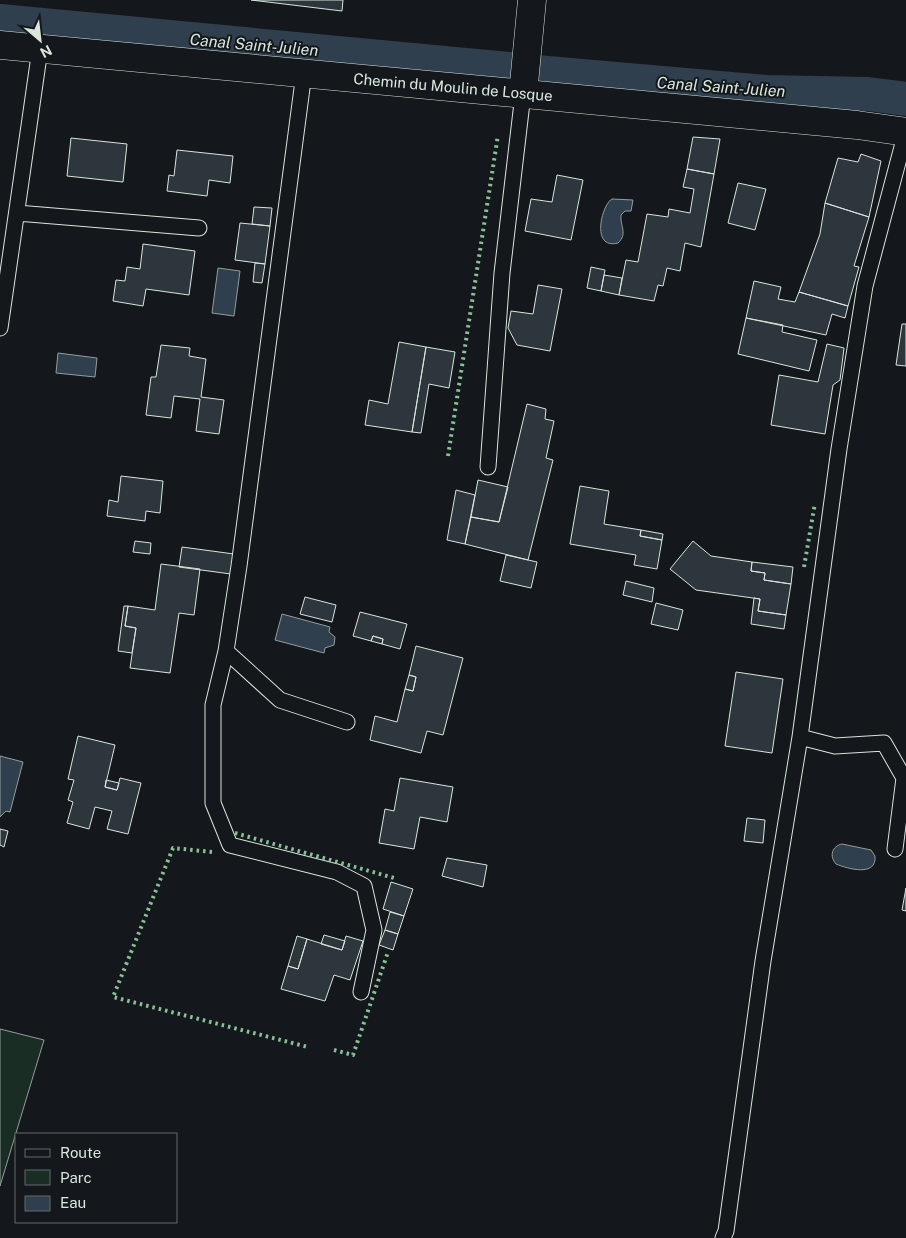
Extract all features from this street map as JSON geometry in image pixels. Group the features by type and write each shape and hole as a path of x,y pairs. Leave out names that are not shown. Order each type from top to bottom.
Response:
{"street":[{"path":"523,89 530,0"},
{"name":"Chemin du Moulin de Losque","path":"0,45 304,73 523,89 906,132"}],"lane":[{"path":"0,328 40,49"},
{"path":"304,73 239,566 226,651 213,704 213,803 230,845 337,872 364,886 374,930 361,992"},
{"path":"488,467 502,273 523,89"},
{"path":"724,1238 763,961 800,737 839,449 865,286 906,132"},
{"path":"17,213 199,228"},
{"path":"226,651 280,700 347,722"},
{"path":"800,737 835,746 884,743 904,778 895,850"}],"green space":[{"path":"0,1029 44,1040 0,1186"}],"water":[{"path":"612,199 633,200 631,211 625,211 621,215 623,236 618,243 609,243 604,240 601,233 602,217 608,203"},
{"path":"218,268 240,271 234,316 212,313"},
{"path":"58,353 97,358 95,377 56,373"},
{"path":"282,614 330,627 329,632 335,637 334,645 325,648 324,653 275,640"},
{"path":"0,756 23,762 10,812 6,811 0,817"},
{"path":"842,844 871,850 875,856 874,863 871,867 861,870 836,864 832,855 834,849"}],"building":[{"path":"251,0 343,0 342,11"},
{"path":"693,137 720,139 714,174 687,169"},
{"path":"71,138 127,144 123,182 67,176"},
{"path":"177,150 233,156 230,183 209,180 207,196 167,191 169,175 174,176"},
{"path":"861,154 881,161 869,217 825,203 838,158 858,162"},
{"path":"687,169 714,174 701,247 685,243 680,271 667,268 663,286 658,285 654,301 619,295 626,260 638,262 647,214 668,217 669,209 690,213 694,189 683,187"},
{"path":"557,175 583,180 571,240 525,231 531,199 552,202"},
{"path":"738,183 766,189 755,230 728,223"},
{"path":"825,203 869,217 854,266 859,267 848,306 799,292 820,234"},
{"path":"254,207 272,208 270,226 252,224"},
{"path":"240,223 270,226 265,264 235,260"},
{"path":"143,244 195,251 189,295 146,289 143,306 113,301 116,280 125,281 127,267 140,269"},
{"path":"255,263 265,264 262,283 253,282"},
{"path":"591,267 605,270 601,291 587,288"},
{"path":"604,275 622,278 619,295 601,291"},
{"path":"754,281 781,287 778,299 795,302 799,292 848,306 845,318 832,314 826,335 746,318"},
{"path":"538,285 562,289 550,351 517,345 508,328 511,311 533,314"},
{"path":"746,318 783,325 782,332 817,340 809,371 738,354"},
{"path":"902,324 906,324 906,366 896,365"},
{"path":"399,342 426,347 412,432 365,425 369,400 388,404"},
{"path":"827,344 844,348 840,380 833,385 825,434 771,425 779,375 818,382"},
{"path":"161,345 190,348 189,356 206,359 201,397 224,400 219,434 196,431 200,399 174,396 171,418 146,415 151,377 156,377"},
{"path":"426,347 455,352 449,388 429,384 421,433 412,432"},
{"path":"527,404 546,409 545,419 554,421 546,458 553,460 528,560 465,544 471,517 499,522"},
{"path":"121,476 163,481 160,513 146,511 145,521 107,516 109,500 118,502"},
{"path":"478,480 508,487 499,522 471,517"},
{"path":"580,486 609,491 604,524 641,530 640,536 662,540 657,569 634,565 636,555 570,544"},
{"path":"456,490 475,495 465,544 447,540"},
{"path":"641,530 663,534 662,540 640,536"},
{"path":"135,541 151,543 150,554 133,552"},
{"path":"693,541 711,556 752,562 751,571 765,573 764,580 791,584 786,615 758,611 760,599 696,590 670,569"},
{"path":"182,547 234,554 231,574 179,567"},
{"path":"506,555 537,562 531,588 500,581"},
{"path":"752,562 793,567 791,584 764,580 765,573 751,571"},
{"path":"161,564 200,569 194,615 179,613 170,673 130,668 136,628 125,626 128,606 155,610"},
{"path":"626,581 654,588 652,602 623,595"},
{"path":"305,597 336,605 332,622 300,614"},
{"path":"754,598 760,599 758,611 786,615 784,629 751,624"},
{"path":"656,603 683,610 678,630 651,624"},
{"path":"124,606 128,606 125,626 136,628 132,653 118,651"},
{"path":"360,612 407,624 400,649 382,644 383,639 373,636 371,641 353,636"},
{"path":"373,636 383,639 382,644 371,641"},
{"path":"416,646 463,658 443,735 427,731 421,753 370,740 375,716 397,722 405,689 413,691 416,677 409,675"},
{"path":"736,672 783,679 772,753 725,746"},
{"path":"409,675 416,677 413,691 405,689"},
{"path":"78,736 115,745 105,787 117,790 120,778 141,783 128,834 107,829 112,811 95,807 89,829 67,823 73,802 68,800 74,780 68,779"},
{"path":"400,778 453,787 447,822 420,817 414,849 379,843 385,809 394,811"},
{"path":"106,780 119,783 117,790 105,787"},
{"path":"747,818 765,820 763,843 744,841"},
{"path":"0,829 8,831 4,847 0,845"},
{"path":"447,858 487,865 483,887 442,876"},
{"path":"391,882 413,889 404,916 383,909"},
{"path":"906,888 906,911 902,910"},
{"path":"390,912 404,916 398,934 385,930"},
{"path":"385,930 398,934 393,950 379,945"},
{"path":"324,935 345,941 342,950 321,944"},
{"path":"297,936 307,939 298,969 288,966"},
{"path":"346,936 363,941 350,980 334,975 325,1001 281,989 288,966 298,969 307,939 342,950"}],"waterway":[{"name":"Canal Saint-Julien","path":"0,21 509,69"},
{"name":"Canal Saint-Julien","path":"536,72 766,92 868,94 906,99"}],"hedge":[{"path":"448,456 498,135"},
{"path":"804,567 815,503"},
{"path":"235,833 394,878"},
{"path":"212,852 173,848 113,997 308,1047"},
{"path":"334,1050 353,1055 388,952"}]}
